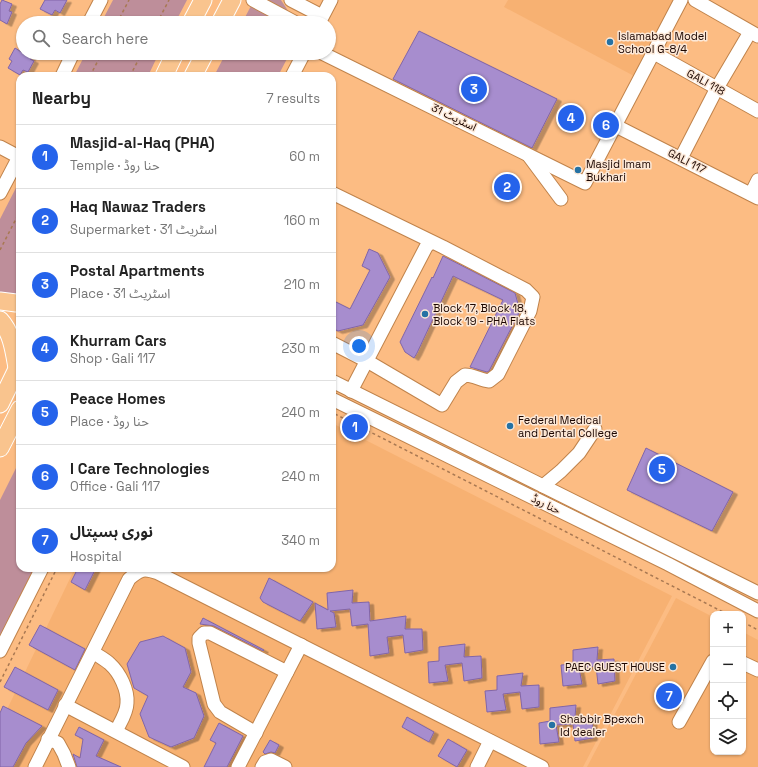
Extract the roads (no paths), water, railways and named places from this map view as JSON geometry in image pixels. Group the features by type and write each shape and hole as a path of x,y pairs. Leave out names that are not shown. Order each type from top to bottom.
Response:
{"main road":[{"path":"194,16 202,0"},
{"path":"224,16 232,0"},
{"path":"166,72 172,60"},
{"path":"195,72 201,60"},
{"path":"0,301 16,303"},
{"path":"0,320 6,326 10,334 16,355"},
{"path":"0,404 16,372"},
{"path":"0,448 16,417"}],"street":[{"path":"93,16 101,0"},
{"path":"254,0 283,16"},
{"path":"291,0 315,16"},
{"path":"323,16 331,0"},
{"path":"616,126 681,0"},
{"path":"681,158 717,88 754,34 695,0"},
{"name":"GALI 118","path":"654,53 758,111"},
{"path":"64,72 70,60"},
{"path":"294,72 300,60"},
{"name":"اسٹریٹ 31","path":"336,60 585,183 616,126"},
{"name":"GALI 117","path":"616,126 754,196"},
{"path":"0,147 16,155"},
{"path":"527,153 561,199"},
{"path":"0,194 16,162"},
{"path":"754,196 758,180"},
{"path":"336,195 526,290 533,296 530,311 498,374 489,381 480,380 471,375 465,375 456,382 442,405 367,361 336,345"},
{"path":"351,391 426,247 431,242"},
{"name":"حنا روڈ","path":"336,383 758,593"},
{"name":"حنا روڈ","path":"336,401 668,564 758,611"},
{"path":"542,486 561,471 579,453 595,429"},
{"path":"512,487 519,474"},
{"path":"0,651 40,572"},
{"path":"35,767 129,579 137,572"},
{"path":"154,572 542,767"},
{"path":"256,733 220,712 214,704 204,666 199,638 204,633 210,633 287,672"},
{"path":"238,767 301,645"},
{"path":"93,652 110,664 120,676 126,691 128,703 116,732"},
{"path":"746,664 758,670"},
{"path":"679,722 710,666"},
{"path":"65,705 183,767"},
{"path":"48,739 58,744 69,767"},
{"path":"477,767 490,741"},
{"path":"262,767 265,762 270,760 285,767"}],"place":[{"name":"Islamabad Model School G-8/4","path":"610,42"},
{"name":"Postal Apartments","path":"474,89"},
{"name":"Khurram Cars","path":"571,118"},
{"name":"I Care Technologies","path":"606,125"},
{"name":"Masjid Imam Bukhari","path":"578,170"},
{"name":"Haq Nawaz Traders","path":"507,187"},
{"name":"Block 17, Block 18, Block 19 - PHA Flats","path":"425,314"},
{"name":"Federal Medical and Dental College","path":"510,426"},
{"name":"Masjid-al-Haq (PHA)","path":"355,427"},
{"name":"Peace Homes","path":"662,469"},
{"name":"PAEC GUEST HOUSE","path":"673,667"},
{"name":"نوری ہسپتال","path":"669,696"},
{"name":"Shabbir Bpexch Id dealer","path":"552,725"}]}
